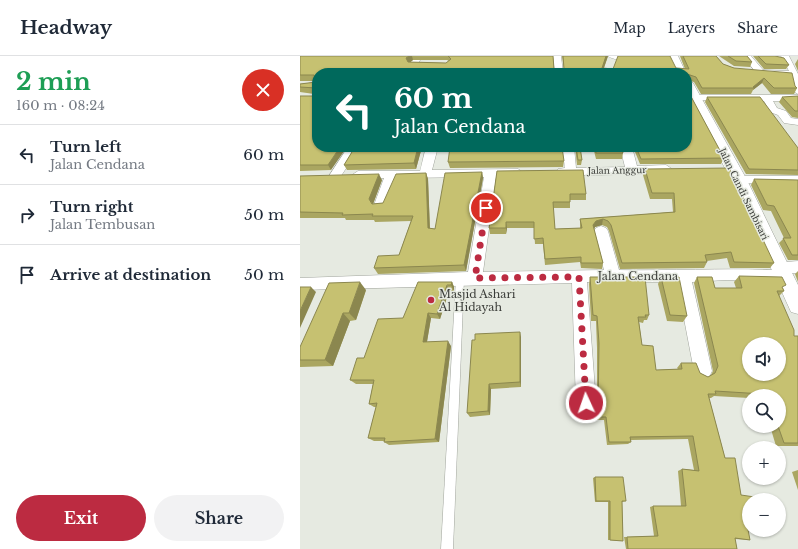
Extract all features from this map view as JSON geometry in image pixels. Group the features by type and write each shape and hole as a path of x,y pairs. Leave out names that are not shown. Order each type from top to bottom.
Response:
{"street":[{"path":"411,68 419,56"},
{"path":"557,56 558,68"},
{"path":"609,65 612,56 645,57"},
{"path":"747,56 755,71 765,74 793,74"},
{"path":"785,56 790,63 798,90"},
{"path":"671,57 678,68"},
{"path":"414,64 427,64"},
{"path":"767,98 773,110 782,113 788,121 798,122"},
{"path":"693,101 798,98"},
{"name":"Jalan Candi Sambisari","path":"693,101 798,306"},
{"path":"335,176 351,152"},
{"path":"425,173 431,152"},
{"path":"569,152 571,171"},
{"path":"627,152 632,170"},
{"name":"Jalan Anggur","path":"548,172 681,169"},
{"path":"321,176 532,172"},
{"path":"730,172 798,180"},
{"path":"467,278 496,173"},
{"path":"380,205 392,174"},
{"path":"601,231 613,276"},
{"name":"Jalan Cendana","path":"300,284 327,289 467,278 683,276 781,271 798,267"},
{"path":"683,276 703,371"},
{"path":"579,277 586,403"}],"lane":[{"path":"447,549 467,278"}],"building":[{"path":"300,56 409,56 406,58 408,62 446,63 451,59 448,56 553,56 554,68 312,68 312,75 300,75"},
{"path":"563,56 606,56 602,68 564,68"},
{"path":"618,56 670,56 676,68 613,68"},
{"path":"683,56 716,56 723,64 734,68 792,73 795,86 797,88 774,88 764,78 753,87 754,88 702,88 696,77 692,76 692,68 689,68"},
{"path":"728,56 747,56 752,62 736,61"},
{"path":"758,56 775,56 784,58 789,65 766,64"},
{"path":"312,82 312,88 300,87 300,84"},
{"path":"300,96 312,96 312,152 337,152 328,165 300,165"},
{"path":"798,96 798,111 795,111 782,97"},
{"path":"707,97 760,97 798,148 798,170 749,169"},
{"path":"692,98 724,158 641,159 638,152 692,152"},
{"path":"352,152 417,152 414,163 344,165"},
{"path":"449,152 563,152 564,161 448,162"},
{"path":"577,152 581,152 582,160 578,160"},
{"path":"596,152 623,153 596,153"},
{"path":"729,168 774,263 734,262 731,252 705,255 707,262 622,263 611,225 608,221 603,219 596,221 593,225 603,263 581,263 581,257 545,259 543,238 534,239 534,222 506,222 506,228 489,228 497,171 583,170 586,194 570,194 570,202 553,202 555,229 582,228 580,219 675,212 674,193 652,193 645,169"},
{"path":"482,172 464,265 374,268 378,256 399,255 413,216 372,216 373,214 342,215 343,213 300,212 300,176 379,174 369,199 372,204 383,203 396,174 426,173 428,228 435,229 445,173"},
{"path":"754,179 798,180 798,255 792,255 783,238 791,238 774,206 767,205"},
{"path":"739,276 782,277 786,285 782,287 784,291 777,291 794,330 794,336 798,336 798,443 786,443 786,441 783,441 780,433 786,433 786,389 742,389 742,393 715,391 716,394 708,394 725,458 735,458 742,495 742,537 749,537 750,540 735,538 737,549 628,549 627,537 658,536 653,506 686,506 682,469 699,471 693,436 630,437 631,442 609,442 606,417 598,417 599,343 597,316 593,315 590,277 645,277 649,315 645,315 646,317 638,317 642,345 653,346 656,370 682,369 681,363 696,363 700,373 708,377 715,373 718,366 697,277 712,277 715,288 742,288"},
{"path":"661,277 679,277 687,316 670,315"},
{"path":"360,282 349,313 343,313 325,360 300,360 300,347 329,283"},
{"path":"418,282 452,282 451,285 447,285 437,314 428,313 423,342 448,341 435,439 384,442 385,438 368,438 377,403 369,404 374,380 350,380 357,358 364,358 378,319 403,318"},
{"path":"300,287 311,287 300,311"},
{"path":"520,332 520,382 489,384 488,411 467,413 472,340 475,340 475,334"},
{"path":"595,477 623,477 626,501 622,501 623,541 610,540 610,501 596,501"}],"place":[{"name":"Masjid Ashari Al Hidayah","path":"431,300"}],"route":[{"path":"486,208 475,278 579,277 586,403"}]}
